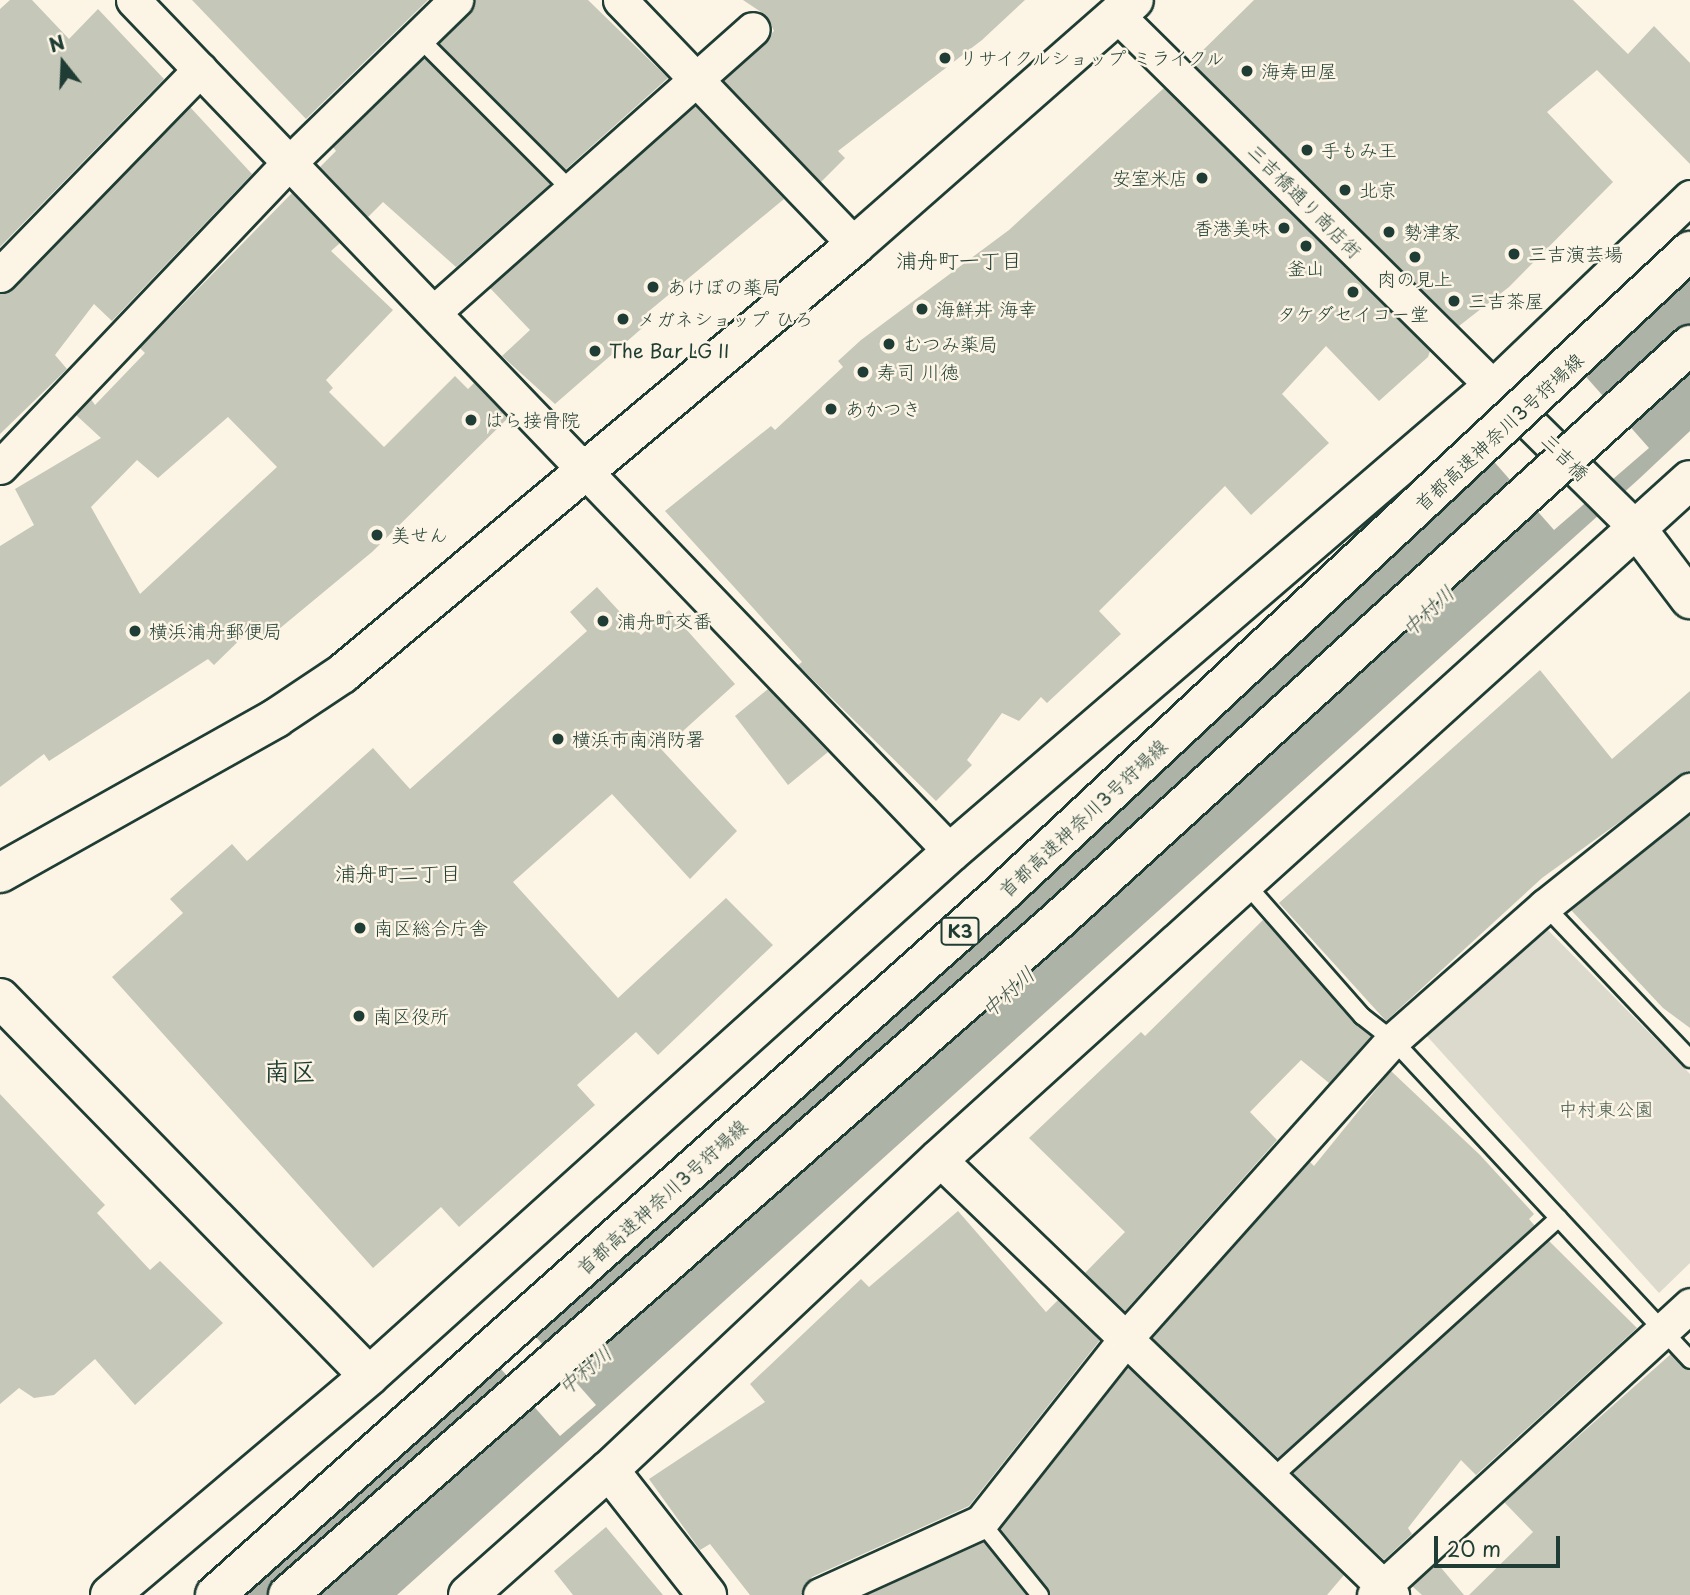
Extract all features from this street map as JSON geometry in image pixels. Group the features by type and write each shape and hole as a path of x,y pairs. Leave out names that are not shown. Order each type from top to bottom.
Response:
{"main road":[{"path":"0,873 276,718 342,674 855,245 1126,8"},
{"name":"首都高速神奈川3号狩場線","path":"215,1595 1000,895 1690,251"},
{"path":"288,1595 1055,923 1690,345"},
{"path":"110,1595 369,1376 951,852 1493,386"},
{"path":"468,1595 609,1470 939,1159 1690,480"},
{"path":"1637,529 1690,599"},
{"path":"0,998 369,1376"},
{"path":"609,1470 707,1595"}],"street":[{"path":"133,0 951,852"},
{"path":"0,467 288,164 456,0"},
{"path":"620,0 701,80 855,245"},
{"name":"三吉橋通り商店街","path":"1126,8 1493,386"},
{"path":"434,312 701,80 753,29"},
{"path":"0,275 200,69"},
{"path":"1493,386 1690,197"},
{"name":"三吉橋","path":"1493,386 1637,529"},
{"path":"820,1595 981,1522 1128,1337 1393,1040 1545,906 1690,790"},
{"path":"939,1159 1128,1337 1384,1592 1690,1306"}],"lane":[{"path":"418,37 573,191"},
{"path":"1246,884 1362,1016 1393,1040 1690,1360"},
{"path":"1545,906 1690,1059"},
{"path":"1272,1478 1559,1218"},
{"path":"981,1522 1040,1595"}],"green space":[{"name":"中村東公園","path":"1544,926 1690,1074 1690,1263 1659,1293 1426,1035"}],"water":[{"name":"中村川","path":"1690,252 1690,431 1640,478 397,1595 201,1595"}],"pier":[{"path":"1572,361 1649,448 1554,530 1482,448"},
{"path":"514,1312 596,1405 560,1436 479,1344"}],"building":[{"path":"10,0 32,0 69,39 98,9 164,79 0,247 0,9"},
{"path":"192,0 428,0 306,119"},
{"path":"475,0 588,0 668,78 565,170 439,43 469,14"},
{"path":"743,0 1025,0 982,40 838,151 845,158 821,182 724,81 774,31 767,16"},
{"path":"1254,0 1573,0 1628,54 1654,26 1690,63 1690,164 1597,70 1547,112 1613,182 1509,287 1459,326 1191,62"},
{"path":"424,58 550,184 456,267 383,202 368,217 320,167 336,151 333,147"},
{"path":"1164,88 1430,351 1428,357 1379,401 1326,346 1282,394 1329,443 1251,515 1225,486 1099,611 1121,634 1047,703 1041,697 1019,721 1002,713 967,760 972,765 936,801 798,665 802,662 665,511 771,426 775,430 843,367 838,361 861,340 1009,230"},
{"path":"695,106 784,199 643,316 648,323 555,404 502,356 530,330 490,288"},
{"path":"190,107 252,174 112,321 94,304 55,355 67,369 0,434 0,294 14,288"},
{"path":"292,193 340,243 331,251 393,310 326,380 333,388 329,392 384,447 455,376 468,389 474,383 508,418 372,552 267,639 255,625 214,665 208,659 49,761 44,754 0,787 0,546 34,525 15,489 101,438 76,415 91,399 95,405 145,353 140,348","holes":["228,417 277,467 140,594 91,507 137,460 158,478"]},
{"name":"南区総合庁舎","path":"597,587 641,635 669,610 735,684 662,750 737,831 690,879 612,794 513,882 618,998 726,898 773,945 658,1055 636,1032 577,1085 595,1105 459,1227 441,1207 373,1268 112,977 183,913 170,899 232,844 247,861 373,748 410,789 587,631 570,612"},
{"path":"1540,670 1612,759 1690,691 1690,771 1542,878 1386,1021 1279,903"},
{"path":"768,689 828,752 788,785 735,716"},
{"path":"1690,815 1690,1028 1663,1008 1571,910"},
{"path":"1263,920 1371,1036 1329,1083 1301,1060 1250,1112 1277,1140 1125,1311 1085,1273 1125,1232 1029,1138 1141,1032 1145,1036"},
{"path":"1391,1071 1480,1155 1534,1214 1529,1219 1535,1226 1278,1458 1152,1338 1310,1162 1314,1166"},
{"path":"0,1094 105,1205 97,1213 150,1270 160,1261 223,1323 135,1405 95,1359 54,1395 34,1398 19,1388 0,1404"},
{"path":"958,1211 1046,1312 1058,1300 1100,1340 969,1506 812,1577 801,1595 750,1595 710,1544 700,1550 649,1479 765,1402 750,1384 861,1279 869,1287"},
{"path":"1549,1241 1637,1328 1476,1475 1461,1460 1408,1528 1412,1534 1384,1560 1293,1473"},
{"path":"1671,1354 1690,1370 1690,1595 1469,1595 1533,1532 1504,1502"},
{"path":"1128,1367 1344,1575 1327,1595 1050,1595 1000,1529"},
{"path":"606,1527 663,1595 573,1595 554,1571"},
{"path":"984,1542 1026,1595 867,1595"},
{"path":"1437,1563 1464,1595 1422,1595 1412,1586"}],"place":[{"name":"リサイクルショップ ミライクル","path":"945,58"},
{"name":"海寿田屋","path":"1247,71"},
{"name":"手もみ王","path":"1307,150"},
{"name":"安室米店","path":"1202,178"},
{"name":"北京","path":"1345,190"},
{"name":"香港美味","path":"1284,228"},
{"name":"勢津家","path":"1389,232"},
{"name":"釜山","path":"1306,246"},
{"name":"三吉演芸場","path":"1514,254"},
{"name":"肉の見上","path":"1415,257"},
{"name":"あけぼの薬局","path":"653,287"},
{"name":"タケダセイコー堂","path":"1353,292"},
{"name":"三吉茶屋","path":"1454,301"},
{"name":"海鮮丼 海幸","path":"922,309"},
{"name":"メガネショップ ひろ","path":"623,319"},
{"name":"むつみ薬局","path":"889,344"},
{"name":"The Bar LG II","path":"595,351"},
{"name":"寿司 川徳","path":"863,372"},
{"name":"あかつき","path":"831,409"},
{"name":"はら接骨院","path":"471,420"},
{"name":"美せん","path":"377,535"},
{"name":"浦舟町交番","path":"603,621"},
{"name":"横浜浦舟郵便局","path":"135,631"},
{"name":"横浜市南消防署","path":"558,739"},
{"name":"南区総合庁舎","path":"360,928"},
{"name":"南区役所","path":"359,1016"}],"district":[{"name":"浦舟町一丁目","path":"959,259"},
{"name":"浦舟町二丁目","path":"398,872"},
{"name":"南区","path":"290,1071"}]}
